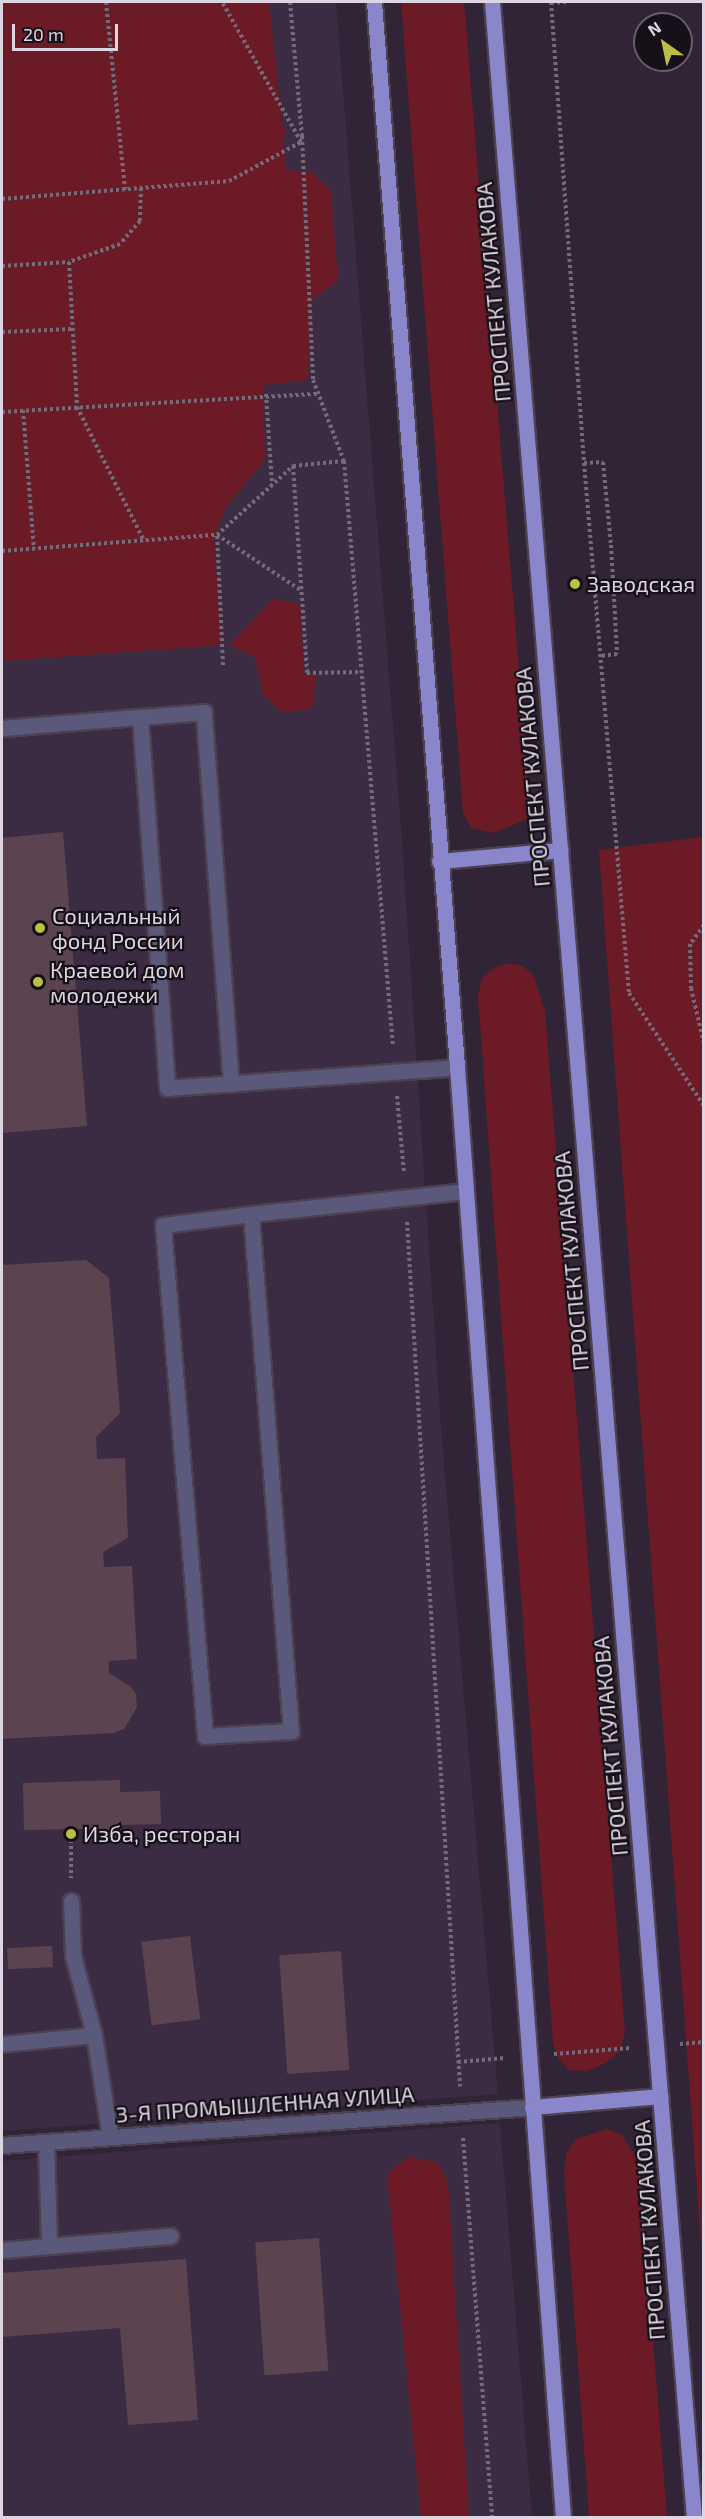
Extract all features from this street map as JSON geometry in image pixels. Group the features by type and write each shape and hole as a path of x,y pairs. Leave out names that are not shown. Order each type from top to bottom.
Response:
{"main road":[{"path":"374,2 439,861 457,1067 563,2517"},
{"name":"ПРОСПЕКТ КУЛАКОВА","path":"492,2 694,2517"},
{"path":"439,861 561,850"},
{"path":"532,2107 661,2096"}],"street":[{"path":"2,728 204,712 231,1084"},
{"path":"140,717 167,1089 457,1067"},
{"path":"251,1214 291,1731 205,1736 163,1225 251,1214 466,1191"},
{"path":"71,1901 73,1956 94,2035 110,2136"},
{"path":"2,2044 94,2035"},
{"name":"3-Я ПРОМЫШЛЕННАЯ УЛИЦА","path":"2,2145 532,2107"},
{"path":"46,2142 49,2246"},
{"path":"2,2250 170,2236"}],"path":[{"path":"106,2 125,190"},
{"path":"222,2 301,142"},
{"path":"290,2 301,142 313,380 344,460 406,1198 458,2062 492,2517"},
{"path":"566,2 551,2 584,463 629,993 704,1106"},
{"path":"2,199 229,181 301,142"},
{"path":"2,266 69,262 120,244 140,221 141,188"},
{"path":"69,262 77,407 144,541"},
{"path":"2,332 73,329"},
{"path":"2,412 266,394 318,394"},
{"path":"266,394 272,486"},
{"path":"23,410 33,549"},
{"path":"2,551 218,535 293,466 344,460"},
{"path":"584,463 603,462 611,545 617,654 600,656"},
{"path":"293,466 307,673 362,672"},
{"path":"218,535 302,591"},
{"path":"218,535 223,665"},
{"path":"704,925 690,944 691,988 704,1044"},
{"path":"70,1834 71,1901"},
{"path":"458,2062 704,2042"}],"shaded area":[{"path":"2,2 336,2 401,828 441,1428 498,2094 2,2131"},
{"path":"2,2 269,2 282,123 287,133 283,136 286,170 312,172 331,191 338,281 312,299 308,380 263,385 265,459 226,507 214,538 222,645 2,661"},
{"path":"401,2 464,2 530,803 527,819 494,833 471,828 463,813"},
{"path":"273,599 300,604 304,673 316,676 312,709 281,712 263,694 255,657 230,645"},
{"path":"704,837 703,2272 599,850"},
{"path":"509,963 523,966 534,976 545,1011 625,2032 621,2050 606,2063 586,2071 569,2070 558,2058 553,2043 478,995 482,978 495,967"},
{"path":"500,2123 532,2517 2,2518 2,2161"},
{"path":"607,2129 622,2135 639,2162 667,2517 589,2517 564,2172 567,2152 576,2139"},
{"path":"408,2157 437,2162 448,2182 469,2517 421,2517 387,2174"}],"building":[{"name":"Краевой дом молодежи","path":"63,832 87,1126 2,1133 2,838"},
{"path":"86,1260 109,1278 120,1413 96,1437 97,1459 125,1458 128,1538 103,1552 104,1567 132,1566 137,1659 109,1661 109,1673 130,1686 136,1694 137,1707 124,1729 113,1733 2,1739 2,1265"},
{"path":"120,1780 120,1792 160,1791 161,1824 121,1825 121,1841 85,1841 84,1829 24,1830 23,1783"},
{"path":"190,1936 200,2019 152,2025 141,1942"},
{"path":"52,1946 53,1967 8,1969 7,1948"},
{"path":"341,1951 349,2070 287,2074 279,1955"},
{"path":"319,2238 328,2371 264,2375 255,2242"},
{"path":"186,2259 198,2420 128,2425 120,2328 2,2337 2,2273"}],"place":[{"name":"Заводская","path":"575,584"},
{"name":"Социальный фонд России","path":"40,928"},
{"name":"Краевой дом молодежи","path":"38,982"},
{"name":"Изба, ресторан","path":"71,1834"}]}
